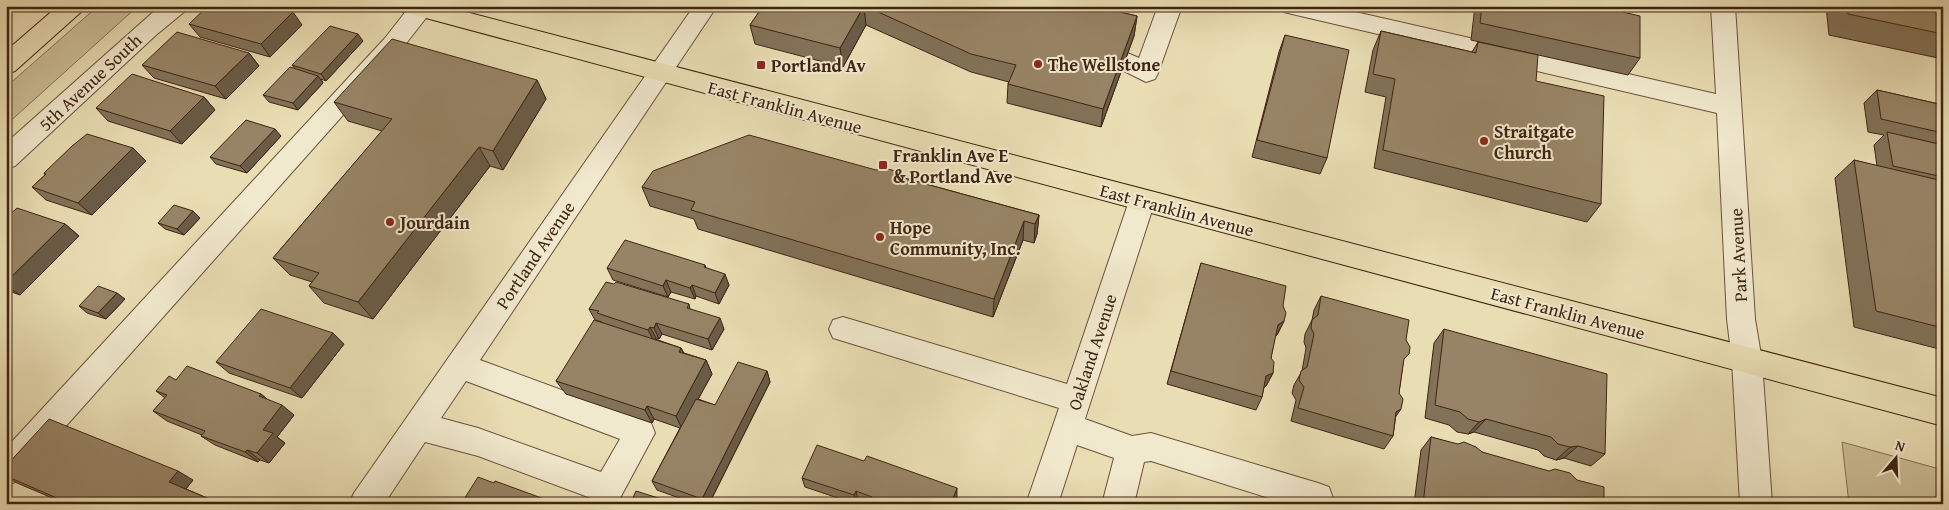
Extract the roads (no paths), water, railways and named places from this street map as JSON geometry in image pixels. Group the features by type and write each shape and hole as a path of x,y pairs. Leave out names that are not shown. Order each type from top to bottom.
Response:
{"main road":[{"path":"6,64 73,6"},
{"name":"East Franklin Avenue","path":"416,8 1943,412"}],"street":[{"name":"5th Avenue South","path":"6,159 148,29 176,6"},
{"name":"Portland Avenue","path":"365,504 706,6"},
{"path":"1125,61 1146,73 1170,6"},
{"path":"1292,6 1729,106"},
{"name":"Park Avenue","path":"1723,6 1741,319 1747,361 1756,504"},
{"path":"6,471 393,44 416,8"},
{"name":"Oakland Avenue","path":"1042,504 1142,201"},
{"path":"843,329 1071,414 1132,450 1151,447 1318,498 1319,504"},
{"path":"419,426 478,442 608,488 640,433 460,366"},
{"path":"1118,504 1132,450"}],"place":[{"name":"The Wellstone","path":"1038,64"},
{"name":"Portland Av","path":"761,65"},
{"name":"Straitgate Church","path":"1484,141"},
{"name":"Franklin Ave E & Portland Ave","path":"883,165"},
{"name":"Jourdain","path":"390,222"},
{"name":"Hope Community, Inc.","path":"880,237"}]}
